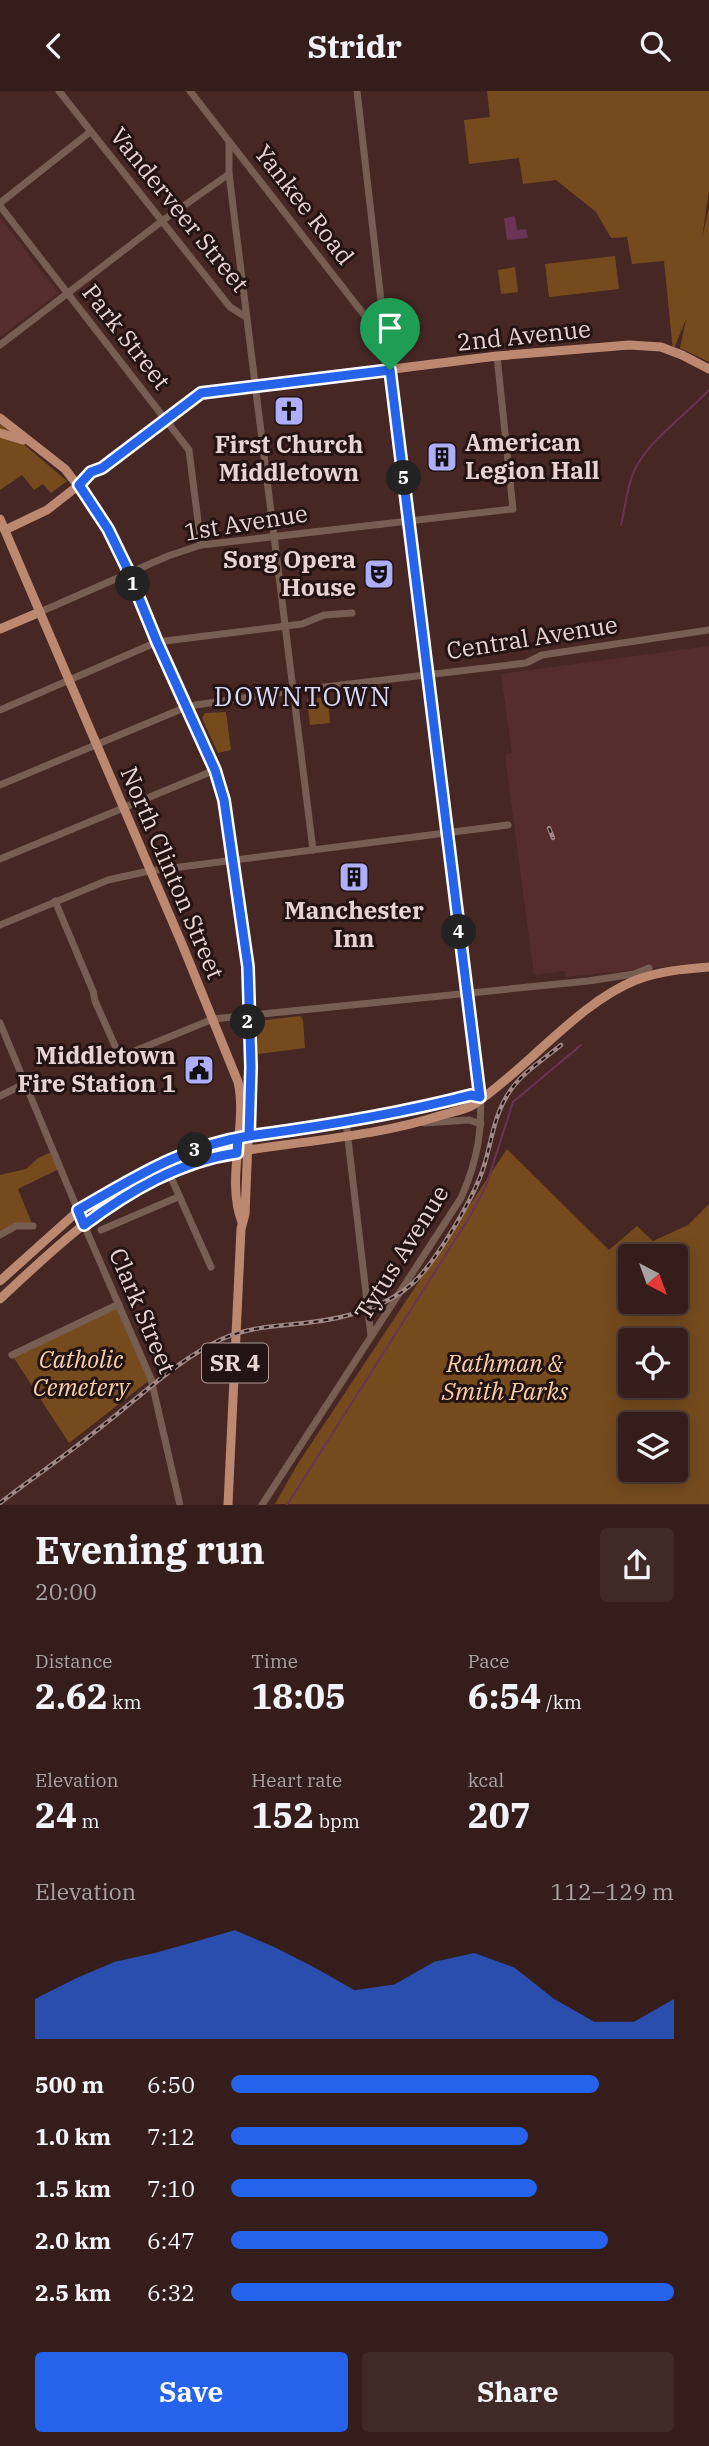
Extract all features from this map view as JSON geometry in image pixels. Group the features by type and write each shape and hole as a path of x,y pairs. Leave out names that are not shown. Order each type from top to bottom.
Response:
{"main road":[{"name":"2nd Avenue","path":"5,530 47,510 79,485 98,475 102,468 201,393 497,356 629,345 661,347 709,369"},
{"name":"SR 4","path":"0,418 65,468 108,529 215,770 224,800 248,967 251,1067 228,1504"},
{"path":"0,433 31,443"},
{"name":"SR 4","path":"0,519 97,745"},
{"name":"1st Avenue","path":"0,629 40,612"},
{"name":"North Clinton Street","path":"97,745 239,1086 238,1138"},
{"path":"0,1299 110,1205 169,1173 211,1157 416,1123 472,1105 598,1002 628,984 650,972 709,967"},
{"path":"0,1281 78,1210 157,1164 222,1140 346,1122 471,1095 480,1097"},
{"name":"SR 4","path":"238,1138 237,1211 242,1221"}],"street":[{"name":"Vanderveer Street","path":"59,91 230,307 246,317"},
{"name":"Yankee Road","path":"190,91 386,344"},
{"name":"Tytus Avenue","path":"262,1504 461,1198 477,1155 481,1124 480,1097 357,91"},
{"path":"0,205 90,132"},
{"path":"229,143 229,174 313,850"},
{"path":"0,345 162,221 229,174"},
{"name":"Park Street","path":"0,205 189,450 201,545"},
{"name":"1st Avenue","path":"40,612 169,556 201,545 513,509 497,356"},
{"path":"0,710 157,642 307,622 324,615 352,613"},
{"name":"Central Avenue","path":"0,785 186,708 293,691 526,663 542,655 709,630"},
{"path":"0,859 124,810 215,770"},
{"path":"0,925 108,880 149,871 508,825"},
{"path":"55,901 120,1057 213,1019 588,981 650,972"},
{"name":"Clark Street","path":"0,1023 151,1379 180,1504"},
{"path":"0,1095 26,1083"},
{"path":"416,1123 469,1120 481,1124"},
{"path":"346,1122 371,1337"},
{"path":"169,1173 211,1267"},
{"path":"101,1230 178,1197"},
{"path":"0,1235 16,1226 33,1226"},
{"path":"12,1355 119,1304"}],"shaded area":[{"path":"515,216 517,230 526,229 528,238 507,240 504,218"},
{"path":"0,217 58,293 0,337"},
{"path":"709,646 709,962 566,977 565,971 534,975 505,755 512,753 501,674"}],"green space":[{"path":"487,91 709,91 709,191 702,238 709,208 709,362 680,348 686,319 673,351 664,261 632,264 627,237 611,238 596,212 556,180 523,184 519,158 469,164 464,120 490,117"},
{"path":"615,256 619,289 549,297 545,264"},
{"path":"515,267 518,292 501,294 498,270"},
{"path":"0,424 67,481 51,493 43,484 34,490 22,475 0,490"},
{"path":"328,697 330,723 310,725 307,699"},
{"path":"226,712 231,750 218,753 202,718 205,713"},
{"path":"300,1016 303,1020 305,1048 258,1054 258,1021"},
{"name":"Rathman & Smith Parks","path":"507,1149 609,1250 637,1226 653,1241 688,1225 709,1204 709,1504 275,1504 297,1465"},
{"path":"54,1151 61,1168 18,1189 33,1226 23,1225 0,1235 0,1175 26,1169 38,1158"},
{"name":"Catholic Cemetery","path":"119,1304 151,1379 69,1443 12,1355"}],"waterway":[{"path":"621,525 630,484 641,459 658,438 709,390"},
{"path":"287,1505 469,1218 486,1186 513,1102 581,1045"}],"railway":[{"path":"549,828 553,838"},
{"path":"0,1503 80,1444 176,1367 206,1347 252,1329 348,1315 376,1306 402,1292 422,1273 454,1228 479,1179 497,1118 510,1091 527,1072 561,1045"}],"place":[{"name":"First Church Middletown","path":"289,411"},
{"name":"American Legion Hall","path":"442,457"},
{"name":"Sorg Opera House","path":"379,574"},
{"name":"Manchester Inn","path":"354,877"},
{"name":"Middletown Fire Station 1","path":"199,1070"}],"district":[{"name":"DOWNTOWN","path":"303,697"}],"route":[{"path":"390,370 201,393 102,468 91,472 79,485 108,529 126,566 215,770 224,800 248,967 251,1067 249,1136 238,1138 237,1153 211,1157 179,1168 110,1205 84,1225 78,1210 157,1164 222,1140 238,1138 337,1123 398,1112 471,1095 480,1097 390,370"}]}
